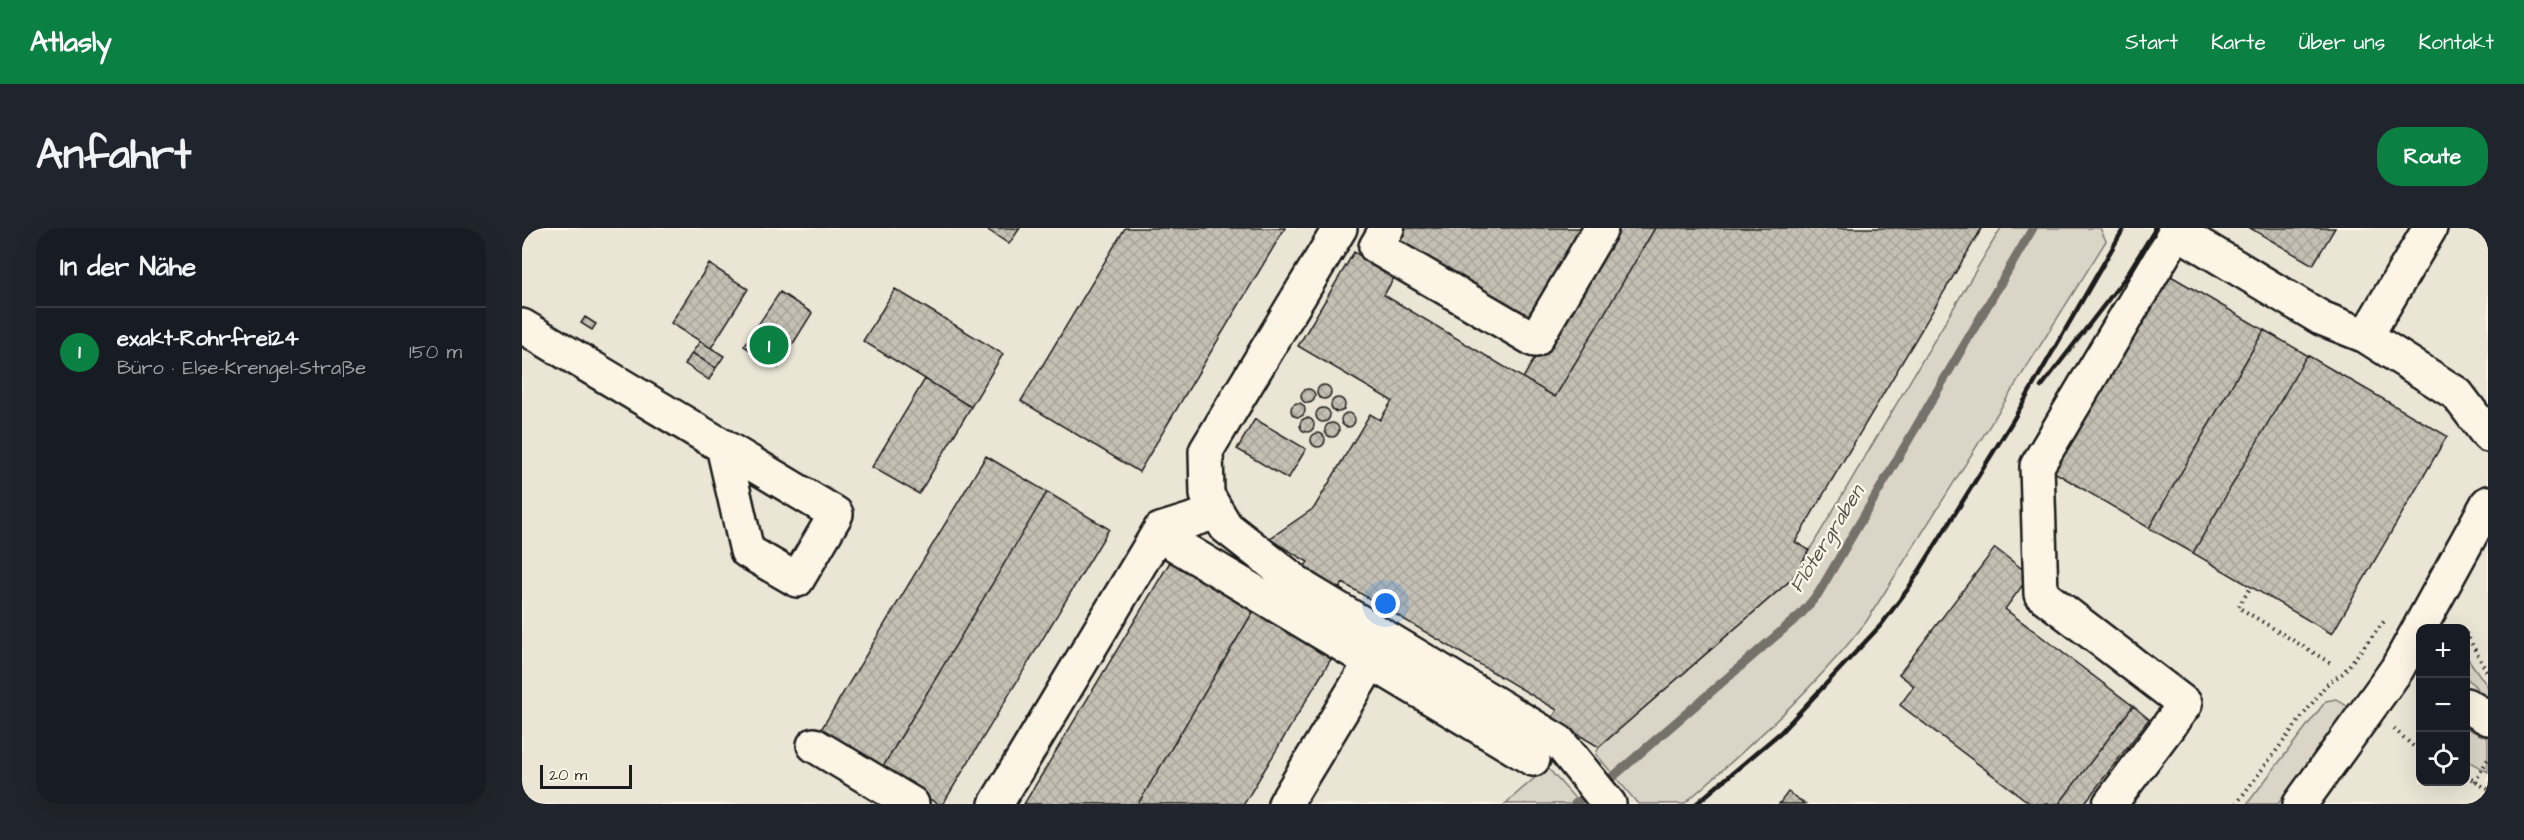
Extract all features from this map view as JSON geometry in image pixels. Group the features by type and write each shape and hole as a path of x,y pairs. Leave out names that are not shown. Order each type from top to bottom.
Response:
{"street":[{"path":"1601,228 1535,340 1381,237 1342,228 1206,451 1207,495 1226,527 1305,589 1559,742 1609,804"},
{"path":"2366,336 2430,228"},
{"path":"2109,804 2185,705 2041,594 2037,466 2176,229 2321,318 2366,336 2457,394 2488,435"},
{"path":"522,326 723,446"},
{"path":"2300,804 2409,675 2488,503"},
{"path":"996,804 1160,530 1217,512"},
{"path":"1158,534 1533,759"},
{"path":"1285,804 1371,662"},
{"path":"2470,707 2488,718"},
{"path":"814,745 912,804"}],"path":[{"path":"2250,590 2238,607 2332,664"},
{"path":"2236,804 2326,685 2343,673 2387,616"},
{"path":"2470,643 2488,674"},
{"path":"2475,782 2488,759"},
{"path":"2470,779 2488,789"}],"shaded area":[{"path":"522,228 2488,228 2488,804 522,804"},
{"path":"2001,228 2100,228 2106,241 1866,622 1846,647 1780,717 1684,804 1638,804 1596,754 1599,747 1793,578"},
{"path":"2470,662 2488,687 2488,700 2470,681"},
{"path":"2336,699 2348,707 2278,804 2247,804 2326,701"},
{"path":"2470,730 2488,738 2488,772 2470,762"},
{"path":"1547,767 1580,804 1505,804"}],"building":[{"path":"985,228 1020,228 1009,244"},
{"path":"1125,228 1285,228 1139,472 1021,401"},
{"path":"1406,228 1587,228 1528,329 1393,250"},
{"path":"1612,228 1655,228 1555,397 1523,378"},
{"path":"1655,228 1982,228 1795,542 1809,550 1793,578 1599,747 1552,719 1557,710 1343,583 1339,589 1304,567 1308,562 1269,539 1314,508 1370,414 1380,420 1392,401 1298,346 1354,252 1395,276 1384,295 1555,397"},
{"path":"2250,228 2335,228 2313,265"},
{"path":"709,264 748,289 711,348 671,323"},
{"path":"2164,272 2264,330 2149,528 2049,469"},
{"path":"895,289 1003,354 971,407 863,341"},
{"path":"780,292 812,313 778,368 744,346"},
{"path":"585,317 596,324 592,330 581,323"},
{"path":"2264,330 2307,355 2193,553 2149,528"},
{"path":"700,341 724,356 716,368 692,353"},
{"path":"692,353 716,368 709,380 685,364"},
{"path":"2307,355 2447,436 2332,634 2193,553"},
{"path":"925,379 971,407 919,494 872,467"},
{"path":"1324,385 1329,387 1331,392 1329,397 1324,399 1319,397 1317,392 1319,387"},
{"path":"1308,389 1313,391 1315,396 1313,401 1308,403 1303,401 1301,396 1303,391"},
{"path":"1338,398 1343,400 1345,405 1343,410 1338,412 1333,410 1331,405 1333,400"},
{"path":"1298,403 1303,405 1305,410 1303,415 1298,417 1293,415 1291,410 1293,405"},
{"path":"1323,408 1328,410 1330,415 1328,420 1323,422 1318,420 1316,415 1318,410"},
{"path":"1348,413 1353,415 1355,420 1353,425 1348,427 1343,425 1341,420 1343,415"},
{"path":"1307,418 1312,420 1314,425 1312,430 1307,432 1302,430 1300,425 1302,420"},
{"path":"1255,419 1306,449 1288,479 1237,449"},
{"path":"1332,423 1337,425 1339,430 1337,435 1332,437 1327,435 1325,430 1327,425"},
{"path":"1318,433 1323,435 1325,440 1323,445 1318,447 1313,445 1311,440 1313,435"},
{"path":"986,456 1047,492 881,770 819,733"},
{"path":"1047,492 1109,529 943,804 938,804 881,770"},
{"path":"1995,548 2030,575 2005,609 2133,706 2059,804 2031,804 1900,705 1914,686 1899,674"},
{"path":"1176,552 1259,602 1138,804 1024,804"},
{"path":"1259,602 1337,649 1244,804 1138,804"},
{"path":"2133,706 2149,719 2084,804 2059,804"},
{"path":"1788,792 1805,804 1779,804"}],"waterway":[{"name":"Flötergraben","path":"1575,804 1615,775 1801,614 1818,594 2033,228"}],"railway":[{"path":"1696,804 1781,732 1881,625 1908,589 2012,422 2124,228"},
{"path":"2041,387 2125,278 2156,228"}],"place":[{"name":"exakt-Rohrfrei24","path":"769,345"}]}
